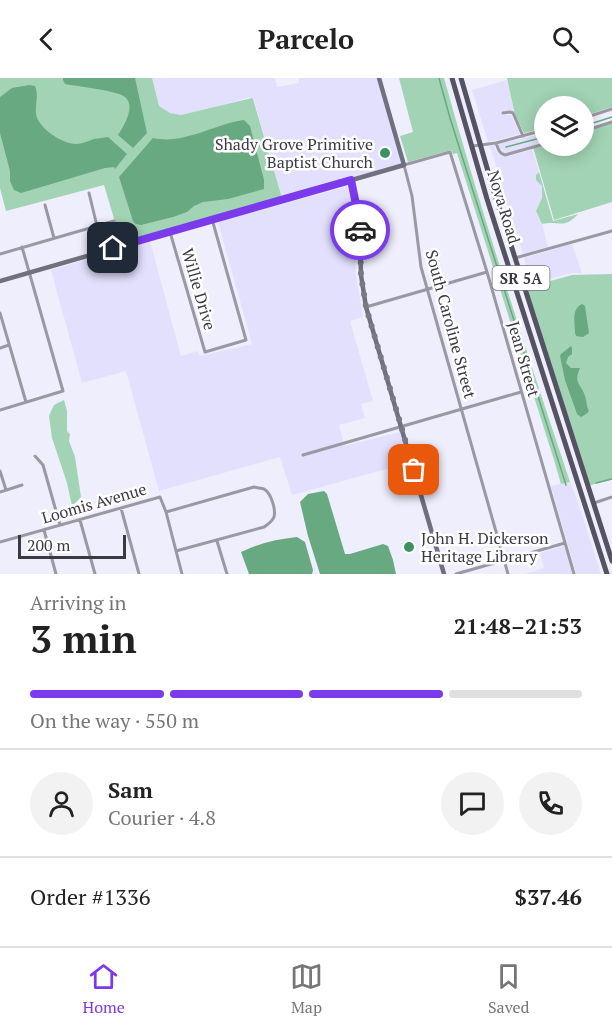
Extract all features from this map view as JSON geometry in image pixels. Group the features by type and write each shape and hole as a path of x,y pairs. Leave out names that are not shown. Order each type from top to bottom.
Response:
{"main road":[{"name":"Nova Road","path":"452,78 503,250 581,494"},
{"name":"Nova Road","path":"461,78 515,258 593,503"},
{"path":"503,250 515,258"},
{"path":"532,339 545,350"},
{"path":"536,352 541,354 549,364"},
{"path":"581,494 593,503"},
{"name":"SR 5A","path":"581,494 607,574"},
{"name":"SR 5A","path":"593,503 612,561"},
{"path":"585,507 597,515"}],"street":[{"name":"South Caroline Street","path":"380,78 412,196 421,267 508,574"},
{"path":"594,115 612,109"},
{"path":"503,113 513,113 523,136"},
{"path":"594,128 612,122"},
{"path":"472,147 534,133"},
{"path":"495,143 502,155 534,147"},
{"name":"Jean Street","path":"404,165 450,152 574,574"},
{"path":"0,281 404,165"},
{"path":"351,180 360,232 361,275 366,307 444,574"},
{"path":"89,193 97,226"},
{"path":"45,205 54,238"},
{"name":"Willie Drive","path":"170,232 205,352 246,340 212,219"},
{"path":"0,254 114,221"},
{"path":"515,258 612,231"},
{"path":"0,410 63,391 22,247"},
{"path":"366,307 487,272"},
{"path":"0,313 26,402"},
{"path":"0,348 9,345"},
{"path":"303,455 521,392"},
{"path":"35,456 43,465 60,525"},
{"path":"0,471 6,490"},
{"path":"0,492 22,485"},
{"path":"176,551 264,527 274,518 267,491 254,487 166,512 176,551 182,574"},
{"name":"Loomis Avenue","path":"0,542 160,497 166,512"},
{"path":"593,503 612,497"},
{"path":"121,508 139,574"},
{"path":"80,520 95,574"},
{"path":"44,530 56,574"},
{"path":"217,541 227,574"},
{"path":"456,574 566,543"}],"shaded area":[{"path":"0,78 152,78 159,106 170,113 181,115 252,98 282,198 121,242 104,185 6,211 0,188"},
{"path":"63,78 135,78 147,133 133,148 118,135 129,111 125,97 106,91 65,84"},
{"path":"151,78 275,78 277,87 299,83 299,78 378,78 402,164 282,198 254,100 250,97 181,115 170,113 159,106"},
{"path":"399,78 444,78 504,281 570,482 561,484 457,153 453,154 451,150 408,162 400,136 413,132"},
{"path":"507,78 612,78 612,107 594,113 594,96 534,96 534,130 524,133 515,115"},
{"path":"507,80 515,115 510,110 501,112 502,115 511,115 520,134 488,142 472,90"},
{"path":"35,86 36,114 46,130 64,141 76,144 108,137 127,154 115,169 114,167 105,168 21,193 14,190 0,133 0,97 12,88"},
{"path":"244,120 250,126 264,180 264,189 228,199 203,202 187,212 141,225 133,221 119,177 153,138 176,139"},
{"path":"612,122 612,202 554,220 536,156 594,156 594,128"},
{"path":"534,136 534,145 509,153 503,153 498,144"},
{"path":"494,145 497,153 505,157 532,150 539,172 536,175 542,186 542,198 536,211 548,247 523,254 490,146"},
{"path":"539,172 553,221 578,214 569,222 542,224 536,211 542,198 542,186 536,180"},
{"path":"348,186 352,200 356,275 363,317 350,321 373,401 361,404 365,418 339,425 344,446 400,432 408,463 292,495 280,457 159,491 126,371 82,383 51,270 150,241 181,356 198,351 200,356 252,344 218,222"},
{"path":"572,244 582,273 571,273 532,284 524,258"},
{"path":"612,274 612,479 588,486 525,288 572,275"},
{"path":"582,304 585,306 589,333 583,337 576,336 574,321 576,309"},
{"path":"571,346 572,354 566,363 571,368 580,368 577,380 589,411 581,417 577,414 565,380 560,356"},
{"path":"64,400 67,411 67,431 70,434 69,441 75,457 81,497 72,506 52,438 49,416 54,405"},
{"path":"570,482 601,574 576,574 551,486"},
{"path":"324,491 327,494 345,554 383,544 388,546 396,574 320,574 300,502 308,494"},
{"path":"297,537 305,542 313,570 312,574 249,574 241,552 269,542"},
{"path":"564,546 572,574 525,574 544,568 540,553"}],"waterway":[{"path":"439,78 566,485"},
{"path":"594,123 612,117"},
{"path":"506,147 534,140"},
{"path":"596,483 612,479"}],"way so far":[{"path":"360,230 361,275 366,307 414,470"}],"place":[{"name":"Shady Grove Primitive Baptist Church","path":"385,153"},
{"name":"John H. Dickerson Heritage Library","path":"409,547"}],"route":[{"path":"113,248 351,180 360,230"}]}
